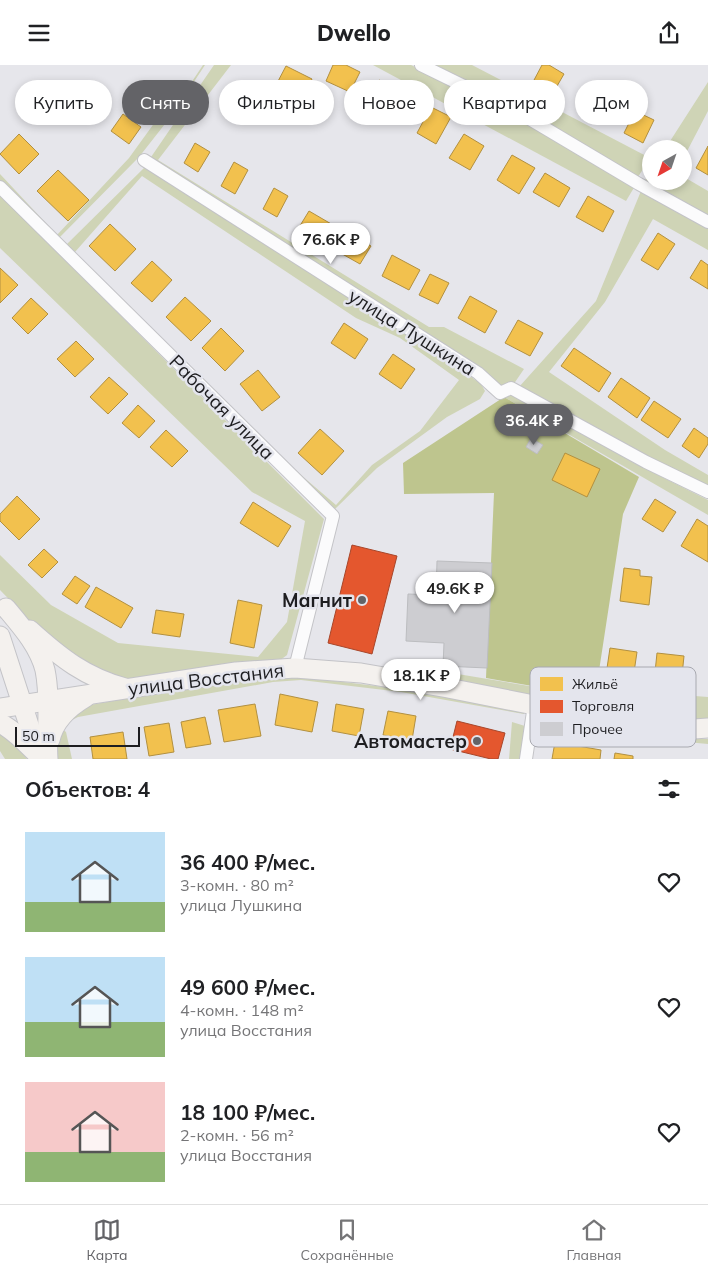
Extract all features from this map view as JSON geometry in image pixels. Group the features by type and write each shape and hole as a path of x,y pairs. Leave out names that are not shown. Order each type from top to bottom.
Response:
{"main road":[{"path":"3,605 54,652 78,669 107,683 129,689"},
{"path":"3,605 31,640 44,668 47,701 44,757"},
{"path":"1,644 44,757"},
{"name":"улица Восстания","path":"0,707 129,689 236,671 295,668 360,673 530,704"},
{"path":"44,757 53,729 63,715 76,703 89,695"},
{"path":"0,723 44,757"}],"street":[{"path":"421,65 523,115 639,184 708,222"},
{"name":"улица Лушкина","path":"144,160 505,391 708,492"},
{"name":"Рабочая улица","path":"0,187 333,516 295,668"},
{"path":"526,759 530,732"}],"green space":[{"path":"203,65 205,65 195,80 193,80"},
{"path":"214,65 231,65 209,94 209,80 204,80"},
{"path":"373,65 411,65 444,81 444,103 434,98 434,80 401,80"},
{"path":"430,65 472,65 501,80 458,80"},
{"path":"708,82 708,111 692,142 692,140 671,140"},
{"path":"565,114 575,119 575,125 587,125 642,154 642,171 638,177 541,125 565,125"},
{"path":"153,125 164,125 139,157 58,239 0,181 0,174 57,235 129,158"},
{"path":"173,125 185,125 158,160 429,327 444,327 524,369 511,388 496,384 149,160"},
{"path":"485,125 534,125 635,186 626,201"},
{"path":"145,167 467,374 481,384 485,391 480,399 447,417 377,468 335,509 287,463 336,505 372,465 420,431 459,380 400,338 356,318 142,176 75,252 66,245"},
{"path":"692,182 708,191 708,217 659,190 692,190"},
{"path":"641,191 708,228 708,250 653,219 605,302 549,372 665,450 708,475 708,486 647,457 519,387 596,301"},
{"path":"0,195 324,519 287,655 279,661 129,679 106,675 84,666 37,628 0,590 0,555 51,605 118,643 258,657 287,622 305,521 252,492 0,248"},
{"path":"511,394 636,464 708,500 708,515 504,397"},
{"path":"504,397 639,477 623,514 600,667 530,667 530,686 486,678 494,493 404,494 403,463"},
{"path":"404,665 530,686 530,696 403,672"},
{"path":"302,677 401,689 524,712 524,714 401,692 301,680 273,682 78,717 72,720 68,719 90,705 129,698 243,680"},
{"path":"696,696 708,697 708,719 696,720"},
{"path":"512,722 525,726 521,759 509,759"},
{"path":"62,729 66,732 72,759 54,759 54,751"},
{"path":"0,733 13,741 27,759 5,759 0,751"},
{"path":"696,738 708,739 708,744 696,743"}],"building: Жильё":[{"path":"333,65 346,65 360,72 356,80 344,80 344,89 334,85 334,80 326,80"},
{"path":"542,65 549,65 564,74 561,80 534,80"},
{"path":"286,66 312,79 312,80 279,80"},
{"path":"434,108 444,114 444,125 447,125 436,144 417,133 421,125 434,125"},
{"path":"122,115 122,125 138,125 141,127 129,144 111,131"},
{"path":"648,117 654,120 642,142 624,133 628,125 648,125"},
{"path":"19,134 39,154 19,174 0,154"},
{"path":"464,134 484,146 470,170 449,158"},
{"path":"195,143 210,152 198,172 184,163"},
{"path":"708,146 708,175 696,168"},
{"path":"512,155 535,168 519,194 497,180"},
{"path":"234,162 248,170 235,194 221,186"},
{"path":"58,170 89,200 68,221 37,191"},
{"path":"545,173 570,188 559,207 533,192"},
{"path":"274,188 288,196 277,217 263,209"},
{"path":"588,196 614,211 603,232 576,217"},
{"path":"309,211 333,225 322,243 298,229"},
{"path":"110,224 136,249 115,271 89,246"},
{"path":"348,232 371,246 360,264 337,251"},
{"path":"658,233 675,244 658,270 641,260"},
{"path":"392,255 420,270 409,290 382,276"},
{"path":"701,260 708,265 708,289 690,278"},
{"path":"152,261 172,280 152,302 131,283"},
{"path":"0,268 18,285 0,303"},
{"path":"430,274 449,283 438,304 419,295"},
{"path":"470,296 497,311 485,333 458,318"},
{"path":"185,297 211,321 191,341 166,317"},
{"path":"31,298 48,314 28,334 12,318"},
{"path":"518,320 543,333 530,356 505,343"},
{"path":"344,323 368,339 355,359 331,343"},
{"path":"221,328 244,351 225,371 202,348"},
{"path":"76,341 94,359 75,377 57,359"},
{"path":"574,348 611,373 599,392 561,366"},
{"path":"393,354 415,369 401,389 379,374"},
{"path":"258,370 280,397 262,411 240,384"},
{"path":"109,377 128,394 108,414 90,397"},
{"path":"621,378 650,398 637,418 608,397"},
{"path":"654,401 681,419 668,438 641,420"},
{"path":"138,405 155,421 139,438 122,423"},
{"path":"694,428 708,438 708,444 699,458 682,446"},
{"path":"320,429 344,451 322,475 298,453"},
{"path":"166,430 188,451 172,467 150,447"},
{"path":"565,453 600,469 587,497 552,480"},
{"path":"17,496 40,519 19,540 0,521 0,514"},
{"path":"655,499 676,512 663,532 642,519"},
{"path":"253,502 291,526 278,547 240,523"},
{"path":"697,519 708,526 708,562 681,546"},
{"path":"44,549 58,562 42,578 28,565"},
{"path":"624,568 640,570 640,576 652,577 649,605 620,601"},
{"path":"75,576 90,586 77,604 62,594"},
{"path":"96,587 133,608 121,628 85,607"},
{"path":"238,600 262,605 254,648 230,643"},
{"path":"156,610 184,614 180,637 152,633"},
{"path":"610,648 637,652 635,667 607,667"},
{"path":"657,653 684,656 683,667 656,667"},
{"path":"280,694 318,702 312,732 275,725"},
{"path":"255,704 261,736 224,742 218,710"},
{"path":"336,704 364,709 359,736 332,731"},
{"path":"388,711 416,716 412,740 383,735"},
{"path":"205,717 211,744 186,748 181,722"},
{"path":"169,723 174,752 149,756 144,727"},
{"path":"123,732 127,759 93,759 90,737"},
{"path":"554,747 584,747 601,750 600,759 552,759"},
{"path":"615,753 633,756 633,759 614,759"}],"building: Торговля":[{"name":"Магнит","path":"352,545 397,556 372,654 328,643"},
{"name":"Автомастер","path":"457,721 505,733 498,759 450,749"}],"building: Прочее":[{"path":"531,438 543,445 537,454 526,447"},
{"path":"437,561 492,563 487,668 443,666 444,643 406,641 408,594 436,595"}],"place":[{"name":"Магнит","path":"362,600"},
{"name":"Автомастер","path":"477,741"}]}
